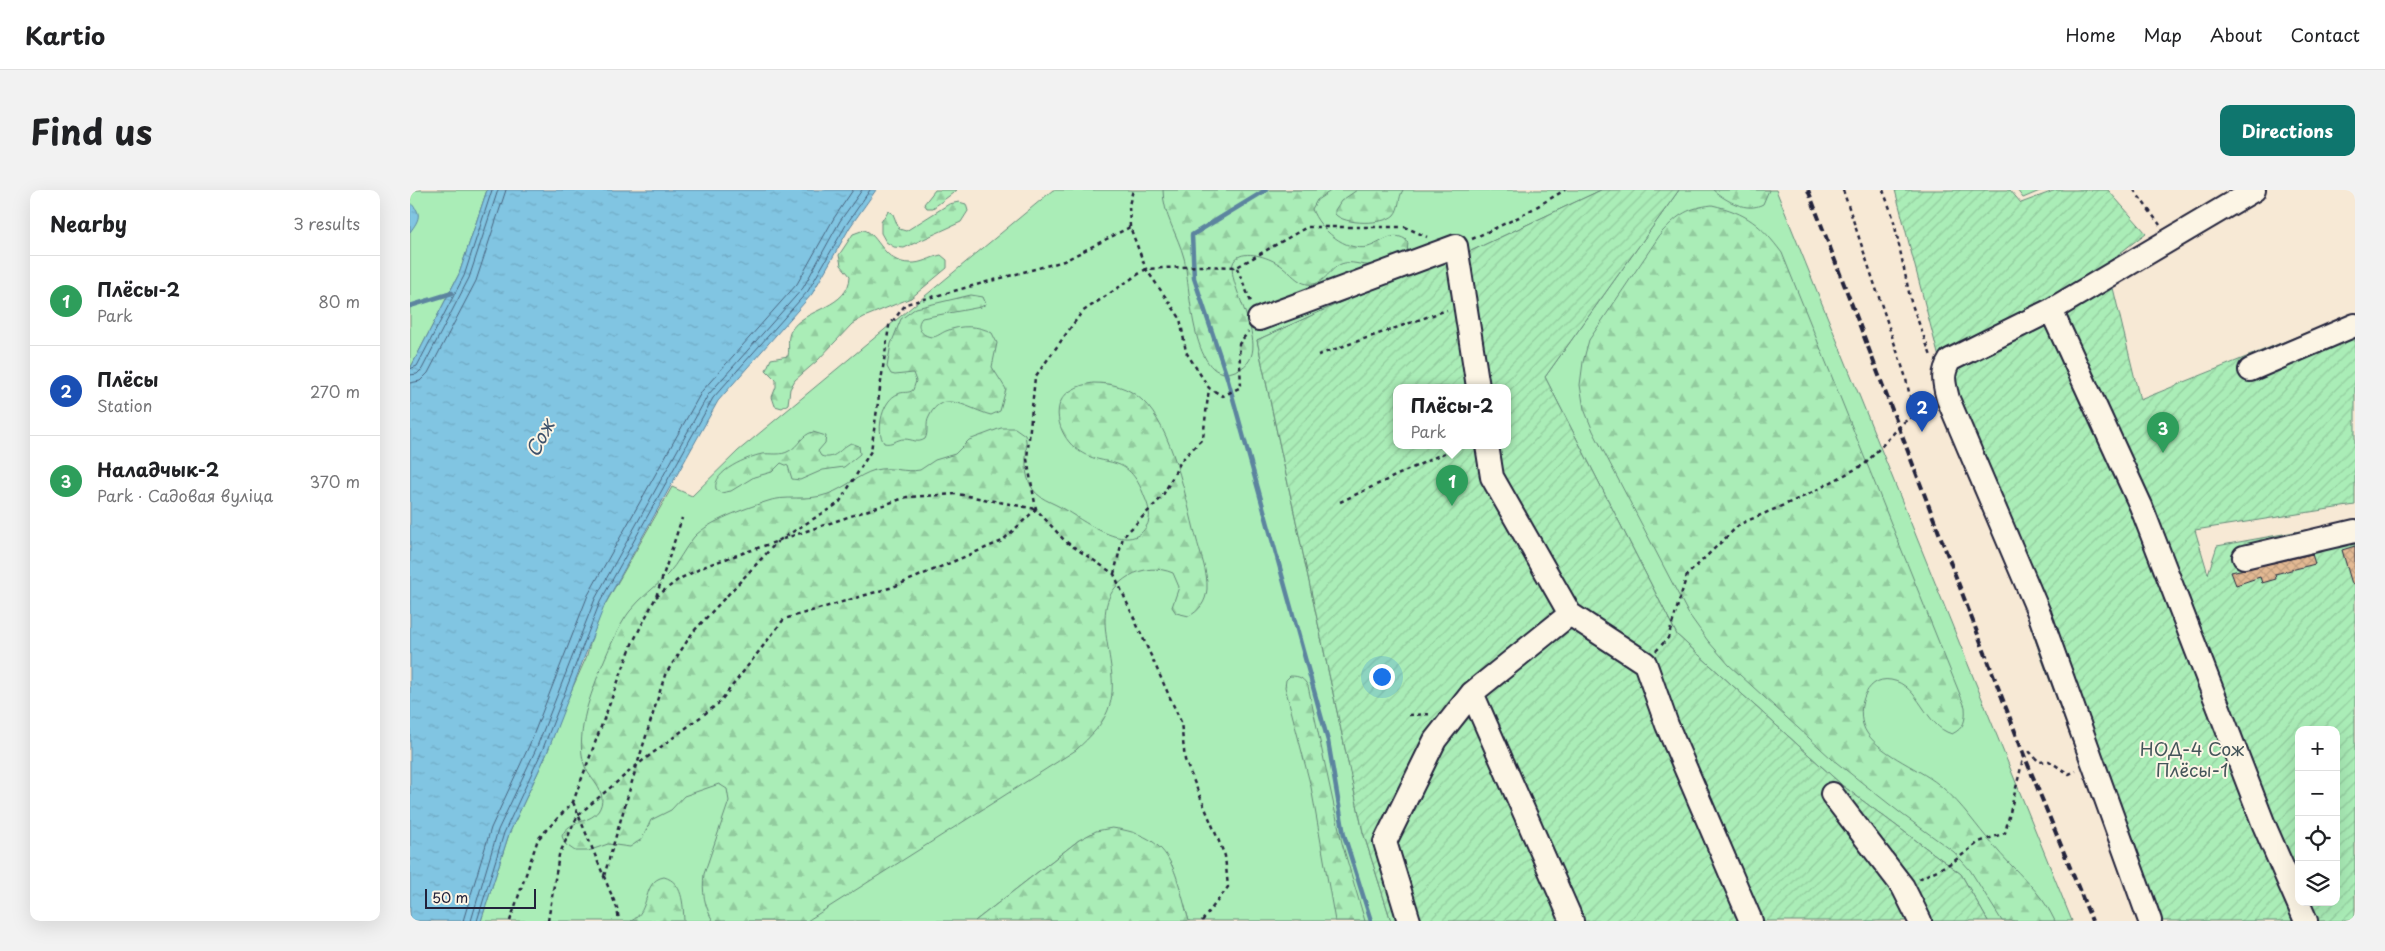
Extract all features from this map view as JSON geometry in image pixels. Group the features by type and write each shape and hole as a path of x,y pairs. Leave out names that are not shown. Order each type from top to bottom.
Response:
{"street":[{"path":"2150,921 2040,613 1948,398 1943,380 1944,369 1950,360 2052,310 2254,190"},
{"path":"1259,319 1456,246 1478,384"},
{"path":"2052,310 2141,506 2264,825 2306,921"},
{"path":"2250,370 2355,325"},
{"path":"1488,449 1492,478 1570,614 1645,663 1667,725 1751,921"},
{"path":"2244,556 2355,530"},
{"path":"1409,921 1385,842 1435,740 1472,693 1570,614"},
{"path":"1472,693 1572,921"},
{"path":"1832,794 1902,887 1920,921"}],"path":[{"path":"1133,190 1129,205 1130,227 1146,269 1180,318 1186,352 1209,388 1223,396 1241,386 1240,344 1259,319 1237,268"},
{"path":"1202,921 1228,887 1226,856 1185,760 1181,722 1114,574 1065,541 1036,509 1027,459 1035,377 1082,312 1146,269 1200,266 1237,268 1307,227 1405,227 1432,240 1456,246 1519,217 1565,190"},
{"path":"1645,663 1668,638 1687,575 1740,524 1807,495 1865,464 1904,422 1910,419 1912,409 1906,374 1843,190"},
{"path":"1883,190 1893,217 1911,302 1932,359 1944,369"},
{"path":"2134,190 2170,239"},
{"path":"604,876 665,675 694,632 778,541 839,503 871,451 889,326 906,304 1064,261 1130,227"},
{"path":"1318,355 1465,304"},
{"path":"1114,574 1123,537 1162,497 1181,461 1203,438 1209,388"},
{"path":"1912,409 1948,398"},
{"path":"1340,502 1453,449"},
{"path":"656,597 679,579 708,565 907,497 957,494 1036,509"},
{"path":"548,921 559,855 578,816 637,765 719,703 784,619 893,587 1002,541 1036,509"},
{"path":"510,921 538,839 573,802 632,644 656,597 682,518"},
{"path":"1902,887 1953,862 1979,842 2005,833 2024,755 2030,752 2039,762 2049,761 2069,774 2094,764"},
{"path":"573,802 617,908 619,921"}],"green space":[{"path":"410,190 487,190 459,274 410,369"},
{"path":"935,190 957,190 933,208 927,208 924,204"},
{"path":"1053,190 1601,190 1471,251 1431,262 1257,340 1363,832 1391,921 1189,921 1172,865 1079,840 975,921 481,921 509,834 547,753 563,709 586,658 598,617 672,487 692,496 738,451"},
{"path":"1163,190 1332,190 1317,200 1312,209 1321,224 1334,237 1351,246 1360,248 1368,247 1391,237 1400,237 1408,243 1407,253 1375,264 1341,264 1322,280 1313,284 1300,281 1274,261 1250,254 1240,256 1233,264 1233,277 1251,332 1253,349 1247,363 1232,372 1218,371 1208,362 1200,347 1191,307 1184,258 1165,208"},
{"path":"1357,190 1403,190 1396,212 1389,218 1382,221 1355,222 1340,218 1335,214 1335,210 1341,201"},
{"path":"1601,190 1679,190 1545,377 1677,635 1843,786 1961,874 1988,921 1391,921 1363,832 1257,340 1431,262 1471,251"},
{"path":"1679,190 1776,190 2072,921 1988,921 1961,874 1843,786 1677,635 1545,377"},
{"path":"1713,190 1769,190 1763,204 1750,207 1730,202"},
{"name":"НОД-4 Сож Плёсы-1","path":"1895,190 2010,190 2021,203 2056,190 2108,190 2146,233 2107,263 2140,400 2355,313 2355,505 2195,530 2208,574 2217,546 2355,521 2355,921 2139,921 2041,657 1938,354"},
{"path":"2017,190 2042,190 2023,198"},
{"path":"959,202 966,204 968,211 961,222 904,248 894,247 886,242 881,233 881,222 888,211 893,214 899,229 906,231 949,204"},
{"path":"1712,205 1744,216 1760,228 1782,253 1965,707 1963,724 1952,734 1943,730 1935,723 1909,689 1901,683 1882,680 1868,690 1864,698 1861,716 1863,725 1867,733 1882,749 1934,781 1963,808 2001,854 2035,890 2055,921 2002,921 1970,870 1954,852 1832,759 1729,665 1708,641 1688,613 1593,431 1584,409 1580,385 1583,362 1589,340 1662,232 1684,213 1696,208"},
{"path":"864,230 874,237 888,254 901,262 914,263 941,255 947,260 947,268 911,298 864,317 852,324 817,361 795,380 790,389 788,404 782,408 775,406 772,397 776,387 776,380 766,370 771,359 788,356 789,336 798,322 835,301 848,287 850,276 841,265 839,255 853,234"},
{"path":"971,295 983,297 986,304 981,307 922,318 919,327 922,333 932,337 951,329 963,327 981,328 992,333 997,343 992,367 1006,389 1000,411 991,415 957,403 941,403 929,417 925,439 917,441 904,439 884,443 880,431 882,416 888,402 900,393 913,390 916,381 913,373 895,375 891,374 887,367 891,344 901,319 916,308"},
{"path":"1093,383 1113,385 1131,392 1153,412 1162,427 1170,445 1182,484 1205,570 1207,589 1201,606 1189,616 1176,613 1172,607 1179,587 1173,573 1168,571 1157,569 1140,571 1129,576 1115,588 1107,602 1105,618 1112,687 1110,704 1101,723 1092,735 1076,750 807,921 713,921 706,904 703,881 729,801 727,789 719,784 684,796 671,810 651,820 642,839 630,847 608,844 588,851 575,851 565,844 562,836 565,830 592,817 600,808 602,802 600,790 586,770 582,758 581,745 586,711 605,659 617,632 630,611 668,574 700,531 727,516 773,500 828,494 875,470 920,470 935,460 955,454 969,440 1001,428 1015,428 1025,435 1026,472 1030,484 1037,494 1106,533 1129,538 1138,535 1148,524 1149,512 1138,482 1122,466 1085,455 1075,448 1064,435 1058,418 1060,402 1065,395 1077,387"},
{"path":"813,432 826,436 825,443 818,451 821,456 830,457 851,443 859,446 860,454 844,467 823,470 800,480 792,479 788,466 781,463 772,472 754,477 731,491 721,493 716,489 716,482 720,476 732,466 762,454 786,453 809,433"},
{"path":"1290,676 1301,678 1308,686 1342,843 1365,921 1335,921 1311,787 1285,687 1286,680"},
{"path":"1112,828 1132,832 1160,847 1174,871 1189,921 975,921 1079,840 1096,831"},
{"path":"664,877 675,884 681,894 684,921 631,921 642,910 652,884"}],"water":[{"name":"Сож","path":"487,190 876,190 850,227 812,294 718,401 605,604 547,753 509,834 481,921 410,921 410,369 459,274"},
{"path":"410,203 417,210 418,217 416,224 410,232"}],"building":[{"path":"2355,546 2355,583 2352,584 2342,550"},
{"path":"2312,554 2315,564 2275,574 2276,579 2262,583 2260,577 2236,585 2231,572"}],"waterway":[{"path":"1266,190 1192,235 1194,278 1227,377 1328,741 1344,835 1371,921"},
{"path":"410,306 452,293"}],"railway":[{"path":"1808,190 2024,755 2092,921"}],"place":[{"name":"Плёсы","path":"1922,432"},
{"name":"Наладчык-2","path":"2163,453"},
{"name":"Плёсы-2","path":"1452,506"}]}
